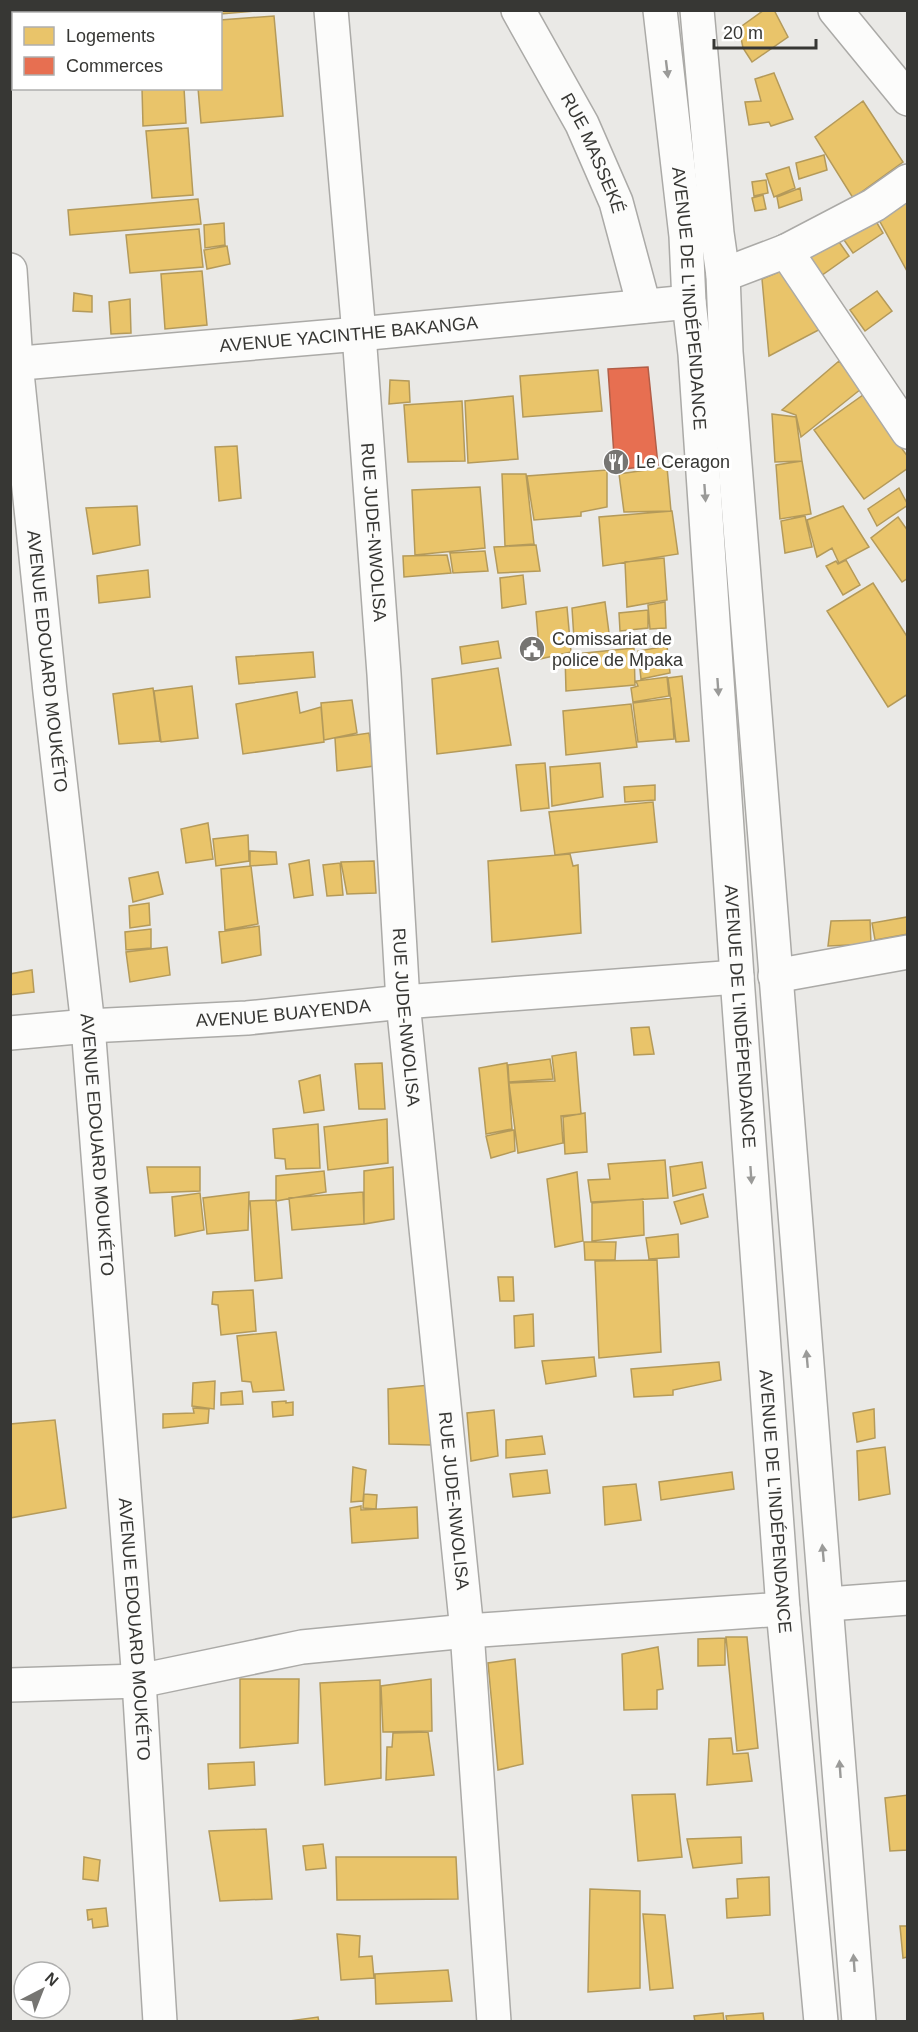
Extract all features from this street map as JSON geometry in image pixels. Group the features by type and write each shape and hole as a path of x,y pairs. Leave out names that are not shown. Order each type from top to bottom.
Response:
{"street":[{"name":"RUE JUDE-NWOLISA","path":"331,10 359,334 384,674 403,1002 467,1631 494,2022"},
{"name":"RUE MASSEKÉ","path":"518,10 582,124 616,202 644,306"},
{"name":"AVENUE DE L'INDÉPENDANCE","path":"660,10 686,236 783,1609 821,2022"},
{"name":"AVENUE DE L'INDÉPENDANCE","path":"697,10 717,233 723,275 726,352 775,976 828,1604 859,2022"},
{"path":"835,10 908,99"},
{"path":"723,275 786,251 874,205 908,181"},
{"path":"786,251 908,432"},
{"name":"AVENUE EDOUARD MOUKÉTO","path":"10,270 13,363 88,1026 139,1681 160,2022"},
{"name":"AVENUE YACINTHE BAKANGA","path":"13,363 359,334 689,302"},
{"path":"775,976 908,952"},
{"name":"AVENUE BUAYENDA","path":"10,1033 88,1026 248,1018 403,1002 737,977"},
{"path":"828,1604 908,1598"},
{"path":"10,1685 139,1681 302,1647 467,1631 783,1609"}],"building: Logements":[{"path":"51,10 85,10 85,12 51,12"},
{"path":"88,10 185,10 185,12 88,12"},
{"path":"194,10 255,10 222,14 222,12 194,12"},
{"path":"764,10 774,10 788,37 752,62 743,48 739,28"},
{"path":"274,16 283,116 201,123 198,90 222,90 222,20"},
{"path":"774,73 793,119 771,126 769,122 749,125 745,102 761,101 755,79"},
{"path":"142,90 184,90 186,123 143,126"},
{"path":"863,101 903,162 853,198 815,137"},
{"path":"188,128 193,195 152,198 146,131"},
{"path":"824,155 827,170 799,179 796,163"},
{"path":"789,167 795,188 774,197 766,174"},
{"path":"766,180 768,193 754,196 752,182"},
{"path":"800,188 802,200 779,208 777,197"},
{"path":"763,195 766,209 755,211 752,198"},
{"path":"198,199 201,224 70,235 68,210"},
{"path":"908,201 908,270 907,271 878,218"},
{"path":"874,218 883,233 853,253 844,240"},
{"path":"224,223 225,245 205,248 204,225"},
{"path":"199,229 203,267 130,273 126,235"},
{"path":"837,239 849,256 818,278 805,261"},
{"path":"227,246 230,264 207,269 204,250"},
{"path":"788,268 830,324 769,356 762,279"},
{"path":"202,271 207,325 165,329 161,274"},
{"path":"877,291 892,311 865,331 850,310"},
{"path":"74,293 92,296 92,312 73,311"},
{"path":"130,299 131,333 111,334 109,302"},
{"path":"839,361 861,389 801,437 796,415 782,410"},
{"path":"598,370 602,411 523,417 520,376"},
{"path":"390,380 409,381 410,402 389,404"},
{"path":"863,395 908,457 908,468 864,499 814,430"},
{"path":"513,396 518,459 468,463 465,401"},
{"path":"462,401 465,461 408,462 404,405"},
{"path":"772,414 796,417 802,461 775,462"},
{"path":"237,446 241,498 219,501 215,447"},
{"path":"802,461 811,514 780,519 776,465"},
{"path":"667,467 671,511 624,512 619,474"},
{"path":"607,470 607,507 581,512 581,516 534,520 527,476"},
{"path":"502,474 526,474 534,544 505,546"},
{"path":"480,487 485,548 415,555 412,490"},
{"path":"899,488 908,505 877,526 868,509"},
{"path":"137,506 140,545 93,554 86,508"},
{"path":"843,506 869,547 839,563 832,548 817,557 807,520"},
{"path":"672,511 678,554 603,566 599,517"},
{"path":"805,516 812,547 785,553 781,521"},
{"path":"898,517 908,531 908,578 902,582 871,538"},
{"path":"536,545 540,571 498,573 494,547"},
{"path":"485,551 488,571 453,573 450,553"},
{"path":"447,555 451,573 404,577 403,556"},
{"path":"664,558 667,600 627,607 625,562"},
{"path":"846,560 860,585 843,595 826,566 836,561 838,564"},
{"path":"148,570 150,597 99,603 97,576"},
{"path":"523,575 526,604 502,608 500,578"},
{"path":"873,583 908,638 908,694 888,707 827,611"},
{"path":"605,602 609,633 574,639 572,608"},
{"path":"665,602 666,628 650,629 648,605"},
{"path":"567,607 571,652 540,659 536,612"},
{"path":"648,610 648,628 620,631 619,613"},
{"path":"498,641 501,658 462,664 460,647"},
{"path":"667,646 670,673 641,679 638,651"},
{"path":"634,648 635,685 566,691 565,655"},
{"path":"313,652 315,677 239,684 236,657"},
{"path":"498,668 511,745 437,754 432,679"},
{"path":"682,676 689,741 676,742 668,678"},
{"path":"667,677 669,696 633,702 631,688 638,686 636,681"},
{"path":"192,686 198,738 161,742 154,691"},
{"path":"153,688 160,741 119,744 113,694"},
{"path":"297,692 300,713 321,707 324,742 243,754 236,704"},
{"path":"671,698 674,739 638,742 633,703"},
{"path":"352,700 357,733 324,740 321,703"},
{"path":"631,704 637,747 566,755 563,711"},
{"path":"369,733 374,766 337,771 335,738"},
{"path":"545,763 549,808 521,811 516,765"},
{"path":"600,763 603,797 552,806 550,767"},
{"path":"655,785 655,800 625,802 624,787"},
{"path":"653,802 657,842 555,855 549,812"},
{"path":"208,823 213,859 186,863 181,829"},
{"path":"248,835 249,861 216,866 213,839"},
{"path":"250,851 276,852 277,864 250,866"},
{"path":"570,854 573,866 578,865 581,933 492,942 488,861"},
{"path":"309,860 313,895 294,898 289,864"},
{"path":"374,861 376,893 347,894 341,862"},
{"path":"340,863 343,895 327,896 323,865"},
{"path":"251,866 258,924 225,930 221,869"},
{"path":"158,872 163,894 133,902 129,878"},
{"path":"149,903 150,925 130,928 129,906"},
{"path":"907,917 908,934 875,940 872,923"},
{"path":"870,920 871,944 828,946 831,921"},
{"path":"259,926 261,955 222,963 219,932"},
{"path":"151,929 151,948 126,950 125,932"},
{"path":"167,947 170,975 130,982 126,952"},
{"path":"32,970 34,992 10,995 10,974"},
{"path":"649,1027 654,1054 634,1055 631,1028"},
{"path":"576,1052 581,1114 561,1116 563,1143 518,1153 509,1083 555,1081 552,1056"},
{"path":"550,1059 553,1079 509,1082 508,1065"},
{"path":"382,1063 385,1109 359,1109 355,1064"},
{"path":"507,1063 512,1129 486,1134 479,1068"},
{"path":"320,1075 324,1110 304,1113 299,1081"},
{"path":"585,1113 587,1152 565,1154 563,1117"},
{"path":"387,1119 388,1163 328,1170 324,1127"},
{"path":"318,1124 320,1168 286,1169 285,1159 275,1158 273,1129"},
{"path":"514,1130 515,1151 491,1158 486,1136"},
{"path":"665,1160 668,1198 591,1202 588,1180 610,1179 608,1164"},
{"path":"702,1162 706,1188 673,1196 670,1167"},
{"path":"147,1167 200,1167 200,1191 150,1193"},
{"path":"393,1167 394,1219 364,1224 364,1171"},
{"path":"324,1171 326,1192 276,1201 276,1176"},
{"path":"577,1172 583,1241 555,1247 547,1179"},
{"path":"249,1192 248,1230 207,1234 203,1198"},
{"path":"363,1192 364,1224 292,1230 289,1198"},
{"path":"200,1193 204,1230 175,1236 172,1197"},
{"path":"703,1194 708,1217 681,1224 674,1202"},
{"path":"643,1199 644,1235 592,1241 592,1203"},
{"path":"276,1200 282,1278 255,1281 250,1201"},
{"path":"678,1234 679,1257 649,1259 646,1238"},
{"path":"584,1242 616,1242 615,1260 585,1260"},
{"path":"657,1260 661,1352 599,1358 595,1261"},
{"path":"498,1277 513,1277 514,1301 500,1301"},
{"path":"253,1290 256,1331 221,1335 218,1305 212,1304 213,1292"},
{"path":"533,1314 534,1346 515,1348 514,1316"},
{"path":"276,1332 284,1390 253,1392 251,1382 242,1381 237,1336"},
{"path":"594,1357 596,1376 546,1384 542,1361"},
{"path":"719,1362 721,1380 673,1390 673,1395 634,1397 631,1369"},
{"path":"215,1381 214,1409 192,1406 193,1383"},
{"path":"430,1385 431,1445 389,1444 388,1389"},
{"path":"242,1391 243,1404 221,1405 221,1393"},
{"path":"286,1401 286,1403 293,1402 293,1415 273,1417 272,1402"},
{"path":"193,1408 209,1409 208,1423 163,1428 163,1414 194,1413"},
{"path":"874,1409 875,1438 857,1442 853,1413"},
{"path":"494,1410 498,1456 471,1461 467,1413"},
{"path":"55,1420 66,1508 10,1518 10,1424"},
{"path":"542,1436 545,1454 506,1458 506,1440"},
{"path":"885,1447 890,1494 859,1500 857,1451"},
{"path":"353,1467 366,1470 363,1501 351,1502"},
{"path":"547,1470 550,1493 513,1497 510,1474"},
{"path":"732,1472 734,1489 661,1500 659,1482"},
{"path":"636,1484 641,1520 605,1525 603,1487"},
{"path":"364,1494 377,1495 376,1509 363,1508"},
{"path":"361,1506 361,1510 417,1507 418,1538 352,1543 350,1508"},
{"path":"726,1637 747,1637 758,1748 737,1751"},
{"path":"725,1638 725,1665 698,1666 698,1639"},
{"path":"658,1647 663,1689 657,1690 657,1709 624,1710 622,1654"},
{"path":"515,1659 523,1764 498,1770 488,1663"},
{"path":"240,1679 299,1679 298,1743 240,1748"},
{"path":"431,1679 432,1731 383,1732 381,1686"},
{"path":"380,1680 381,1778 325,1785 320,1683"},
{"path":"428,1732 434,1775 386,1780 387,1747 392,1747 393,1733"},
{"path":"731,1738 733,1754 748,1753 752,1781 707,1785 709,1739"},
{"path":"254,1762 255,1785 209,1789 208,1764"},
{"path":"675,1794 682,1857 638,1861 632,1795"},
{"path":"908,1795 908,1850 890,1851 885,1798"},
{"path":"266,1829 272,1899 220,1901 209,1831"},
{"path":"741,1837 742,1863 693,1868 687,1839"},
{"path":"323,1844 326,1868 306,1870 303,1846"},
{"path":"84,1857 100,1860 98,1881 83,1879"},
{"path":"336,1857 456,1857 458,1899 337,1900"},
{"path":"769,1877 770,1915 727,1918 726,1899 738,1898 737,1879"},
{"path":"590,1889 640,1891 640,1988 588,1992"},
{"path":"106,1908 108,1926 93,1928 92,1919 88,1920 87,1910"},
{"path":"643,1914 665,1915 673,1988 650,1990"},
{"path":"900,1926 908,1926 908,1957 903,1958"},
{"path":"337,1934 360,1936 359,1957 372,1956 374,1978 341,1980"},
{"path":"448,1970 452,2001 376,2004 375,1974"},
{"path":"723,2013 724,2022 695,2022 694,2016"},
{"path":"763,2013 764,2022 727,2022 726,2016"},
{"path":"318,2017 319,2022 282,2022"}],"building: Commerces":[{"path":"648,367 658,465 615,470 608,369"}],"place":[{"name":"Le Ceragon","path":"616,462"},
{"name":"Comissariat de police de Mpaka","path":"532,649"}]}
